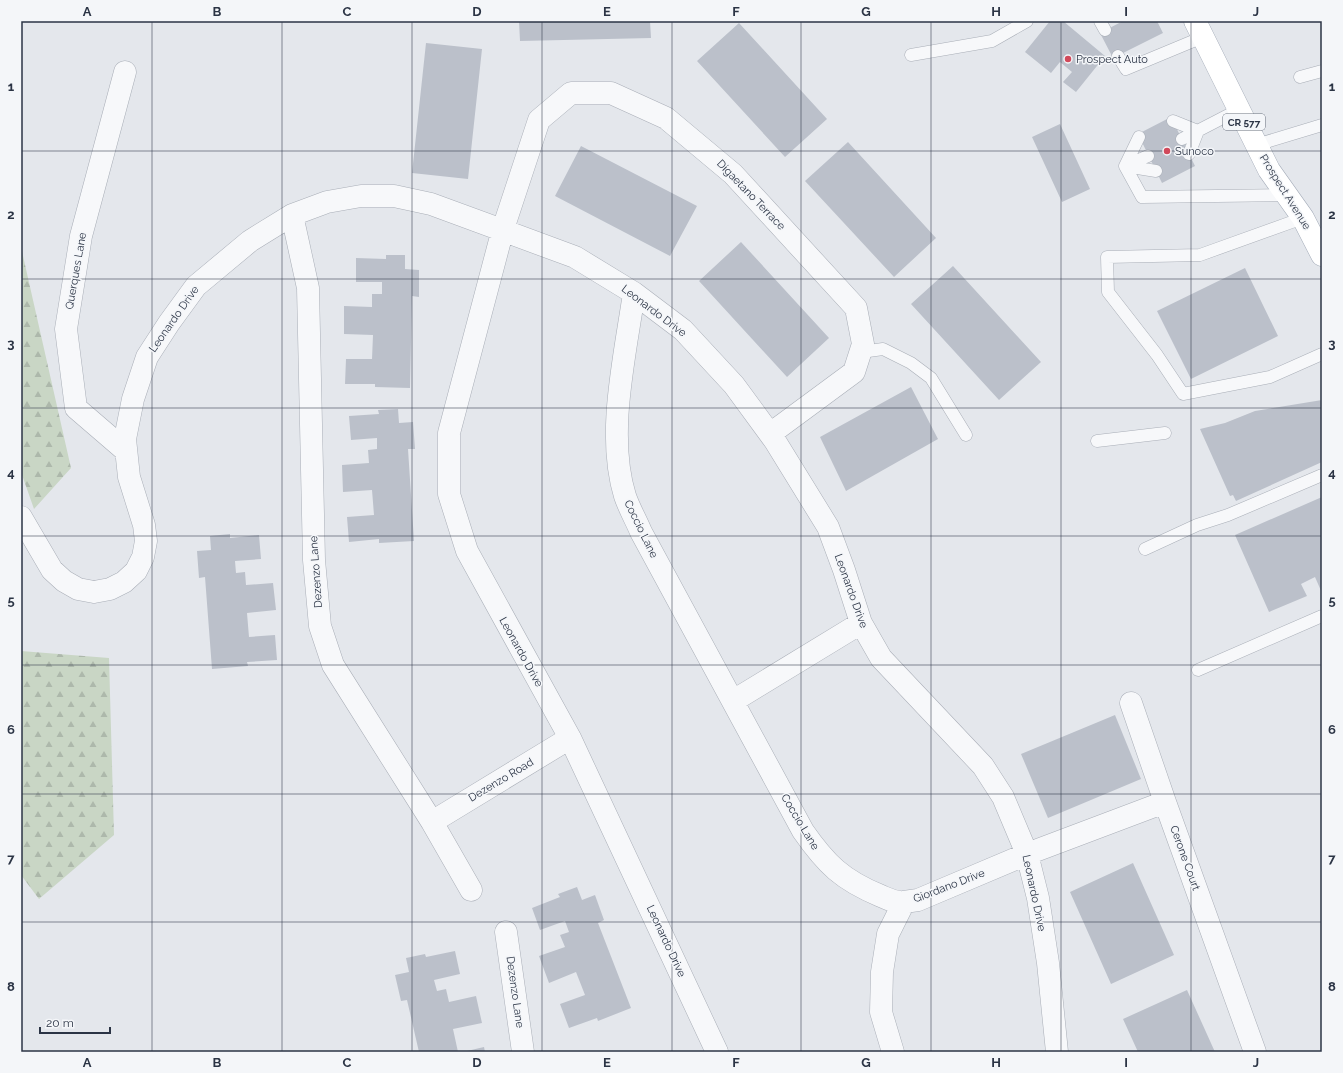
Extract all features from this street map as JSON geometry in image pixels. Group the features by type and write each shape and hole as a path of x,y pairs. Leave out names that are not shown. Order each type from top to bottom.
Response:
{"main road":[{"name":"Prospect Avenue","path":"1199,29 1256,145 1285,195 1303,218 1322,255"}],"street":[{"name":"Querques Lane","path":"125,72 81,236 66,329 76,408 126,451"},
{"name":"Digaetano Terrace","path":"503,230 539,120 571,93 611,93 666,118 733,174 856,308 863,344 854,372 770,434"},
{"name":"Leonardo Drive","path":"21,517 52,570 64,581 78,589 94,592 110,589 124,582 136,571 143,557 146,541 144,525 129,477 125,439 136,392 147,357 169,323 196,286 250,242 292,215 327,202 361,196 394,196 431,204 575,257 634,293 683,330 734,385 770,434 828,527 861,623 881,658 983,766 1003,797 1027,854 1038,898 1048,963 1056,1052"},
{"name":"Dezenzo Lane","path":"292,215 308,288 314,560 320,626 333,665 432,822 471,890"},
{"name":"Leonardo Drive","path":"503,230 449,433 449,494 467,551 570,738 717,1052"},
{"name":"Coccio Lane","path":"634,293 617,417 617,453 625,496 641,532 802,831 822,858 844,877 869,891 898,903 904,902"},
{"path":"732,701 861,623"},
{"name":"Cerone Court","path":"1132,703 1165,802 1255,1052"},
{"name":"Dezenzo Road","path":"432,822 570,738"},
{"path":"1027,854 1165,802"},
{"name":"Giordano Drive","path":"893,1052 881,1012 882,972 888,934 904,902 918,900 1027,854"},
{"name":"Dezenzo Lane","path":"506,932 524,1052"}],"lane":[{"path":"911,55 992,41 1027,21"},
{"path":"1118,56 1126,69 1199,29"},
{"path":"1300,77 1322,71"},
{"path":"1182,139 1238,110"},
{"path":"1173,121 1198,131"},
{"path":"1256,145 1322,125"},
{"path":"1189,154 1198,131"},
{"path":"1125,166 1139,138"},
{"path":"1125,166 1148,156"},
{"path":"1125,166 1156,171"},
{"path":"1125,166 1142,197 1285,195"},
{"path":"1303,218 1200,255 1107,257 1108,292 1157,355 1183,394 1270,377 1322,354"},
{"path":"861,352 883,349 911,363 931,378 966,435"},
{"path":"1097,441 1165,433"},
{"path":"1145,549 1197,525 1228,515 1322,475"},
{"path":"1198,670 1322,616"}],"green space":[{"path":"21,247 71,468 34,509 21,472"},
{"path":"21,651 109,658 114,835 39,899 21,875"}],"building":[{"path":"519,21 650,21 651,38 520,41"},
{"name":"Prospect Auto","path":"1050,21 1063,21 1105,56 1076,92 1063,82 1072,72 1060,62 1051,73 1025,52"},
{"path":"1123,21 1157,21 1163,33 1113,58 1100,33"},
{"path":"739,23 827,119 785,157 697,61"},
{"path":"426,43 482,49 468,179 412,173"},
{"path":"1171,117 1195,166 1162,183 1138,134"},
{"path":"1060,124 1090,189 1062,202 1032,137"},
{"path":"848,142 936,238 894,277 805,181"},
{"path":"581,146 697,206 670,256 555,196"},
{"path":"741,242 829,338 787,377 699,281"},
{"path":"386,255 405,255 405,269 419,270 419,297 412,296 410,388 375,387 375,384 345,384 346,359 372,359 373,335 344,334 344,306 372,307 372,294 382,294 382,282 356,282 356,258 386,259"},
{"path":"953,266 1041,362 999,400 911,304"},
{"path":"1245,268 1278,336 1191,379 1157,311"},
{"path":"911,387 938,439 846,491 820,437"},
{"path":"1322,400 1322,462 1236,501 1233,495 1230,496 1200,429 1225,423 1255,411"},
{"path":"398,409 399,423 413,422 415,449 408,449 414,541 379,543 379,539 349,542 347,517 374,515 372,490 343,492 342,465 369,463 368,450 377,449 377,438 351,440 349,416 379,414 378,410"},
{"path":"1322,497 1322,593 1315,577 1301,584 1307,596 1269,612 1235,535"},
{"path":"230,534 230,538 259,535 261,559 235,561 236,573 245,572 246,585 273,583 276,610 247,613 249,637 275,635 277,660 247,662 248,666 212,669 205,577 199,578 197,551 211,550 210,536"},
{"path":"1115,715 1141,779 1048,818 1021,754"},
{"path":"1133,863 1174,955 1111,984 1070,892"},
{"path":"577,887 582,900 595,895 604,920 598,923 631,1008 598,1021 597,1018 569,1028 560,1004 585,995 576,972 549,983 539,956 565,947 560,935 569,932 565,921 540,930 532,908 560,897 558,894"},
{"path":"455,951 460,974 434,980 437,991 446,989 449,1002 476,996 482,1023 453,1029 458,1052 419,1052 407,1000 401,1001 395,975 409,972 406,958 425,954 426,957"},
{"path":"1187,990 1215,1052 1138,1052 1123,1019"},
{"path":"484,1047 485,1052 467,1052 467,1051"}],"place":[{"name":"Prospect Auto","path":"1068,59"},
{"name":"Sunoco","path":"1167,151"}]}
